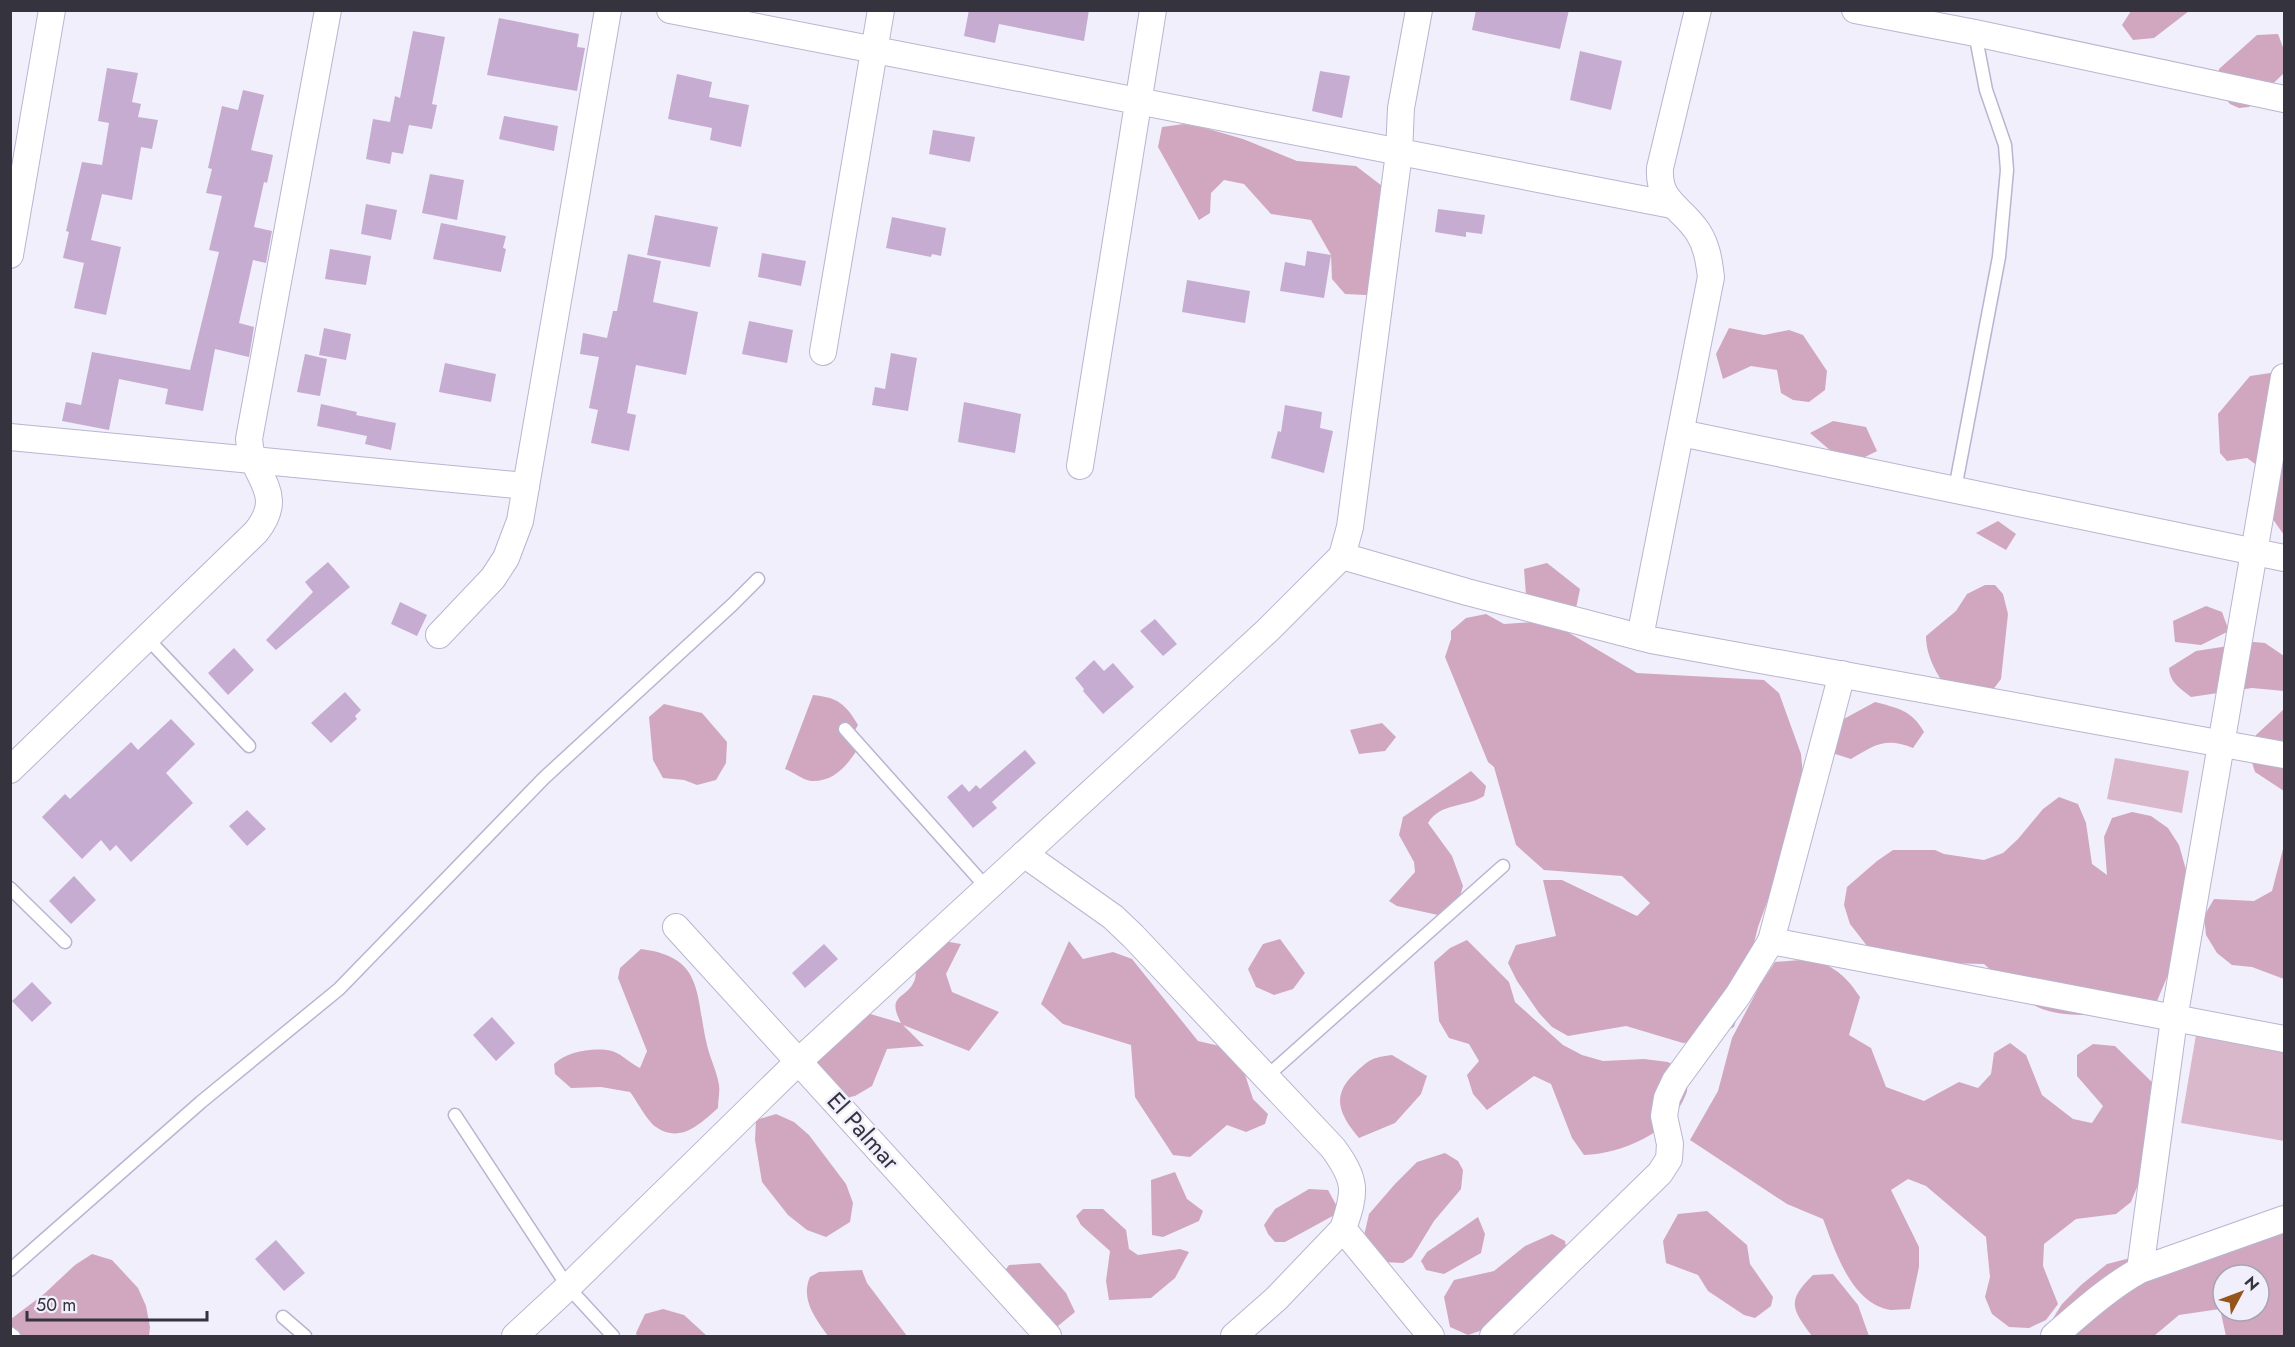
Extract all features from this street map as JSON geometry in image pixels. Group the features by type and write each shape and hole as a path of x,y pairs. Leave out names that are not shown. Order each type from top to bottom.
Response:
{"street":[{"path":"10,255 52,10"},
{"path":"10,770 256,531 268,515 270,500 249,450 249,439 328,10"},
{"path":"439,635 481,592 506,558 520,521 608,10"},
{"path":"670,10 1672,205"},
{"path":"823,352 881,10"},
{"path":"1080,466 1153,10"},
{"path":"515,1336 799,1061 1268,630 1340,558 1350,527 1400,153 1401,108 1419,10"},
{"path":"1640,637 1711,277 1705,245 1686,217 1672,205 1662,191 1660,168 1698,10"},
{"path":"1855,10 1977,22 2284,99"},
{"path":"2140,1270 2174,1019 2284,377"},
{"path":"1680,433 2255,550 2284,558"},
{"path":"10,437 526,486"},
{"path":"1340,558 1640,637 2284,755"},
{"path":"1493,1336 1660,1173 1669,1159 1670,1144 1664,1116 1667,1098 1675,1081 1738,995 1771,941 1842,674"},
{"path":"1024,854 1113,918 1133,936 1333,1148 1348,1169 1353,1187 1343,1229 1276,1299 1234,1336"},
{"name":"El Palmar","path":"676,927 1048,1336"},
{"path":"1771,941 2284,1039"},
{"path":"2054,1336 2119,1282 2140,1270 2284,1219"},
{"path":"1343,1229 1431,1336"}],"lane":[{"path":"1955,489 1999,257 2007,170 2006,145 1986,90 1977,22"},
{"path":"10,1270 201,1102 339,989 544,778 758,579"},
{"path":"146,637 249,746"},
{"path":"845,729 987,888"},
{"path":"1266,1077 1503,866"},
{"path":"10,888 65,942"},
{"path":"455,1115 568,1287 614,1336"},
{"path":"283,1317 305,1336"},
{"path":"10,1333 14,1336"}],"shaded area":[{"path":"2131,11 2189,11 2154,38 2133,40 2122,25"},
{"path":"2278,34 2284,50 2284,73 2249,107 2239,108 2230,104 2218,89 2219,69 2257,35"},
{"path":"1184,124 1243,139 1297,161 1356,166 1386,189 1385,286 1366,295 1345,294 1332,279 1331,255 1311,220 1271,214 1244,184 1224,180 1211,193 1210,213 1199,220 1158,147 1162,127"},
{"path":"1729,328 1764,335 1789,330 1803,335 1827,371 1825,390 1809,402 1793,400 1781,393 1777,370 1751,366 1723,379 1716,354"},
{"path":"2284,371 2284,535 2272,518 2262,469 2247,458 2227,461 2220,453 2218,414 2250,376"},
{"path":"1833,421 1866,427 1877,451 1859,460 1831,451 1810,433"},
{"path":"1998,521 2016,534 2006,550 1976,533"},
{"path":"1547,563 1580,589 1575,613 1526,595 1524,569"},
{"path":"1985,585 1995,585 2003,594 2008,614 2001,679 1989,695 1955,699 1931,662 1926,636 1956,611 1967,594"},
{"path":"2206,606 2222,612 2229,631 2201,645 2175,642 2173,621"},
{"path":"1486,614 1504,624 1549,621 1637,673 1764,680 1779,693 1801,754 1805,797 1758,927 1753,947 1755,957 1734,1027 1703,1041 1683,1043 1626,1026 1568,1036 1552,1027 1539,1013 1517,981 1508,963 1516,945 1556,936 1543,880 1562,880 1637,916 1650,903 1622,876 1544,870 1516,845 1494,767 1488,762 1445,657 1451,631 1466,618"},
{"path":"2254,642 2265,643 2284,656 2284,691 2252,688 2191,697 2171,678 2169,668 2196,651"},
{"path":"813,695 840,703 849,711 858,725 854,732 857,750 838,772 819,781 805,779 785,769"},
{"path":"1875,702 1909,714 1919,725 1924,732 1913,748 1895,743 1880,744 1851,759 1832,753 1840,721"},
{"path":"664,704 702,713 727,742 726,763 716,780 697,785 684,780 663,778 653,760 649,717"},
{"path":"2284,709 2284,791 2255,772 2249,753 2256,735"},
{"path":"1382,723 1396,737 1385,751 1359,754 1350,730"},
{"path":"2115,758 2189,771 2182,813 2107,799"},
{"path":"1471,771 1486,786 1484,796 1446,808 1433,816 1428,823 1452,856 1463,886 1458,903 1438,915 1397,906 1389,901 1415,872 1414,862 1399,835 1403,817"},
{"path":"2059,797 2078,804 2086,823 2092,864 2107,875 2104,837 2112,818 2132,812 2151,816 2168,828 2179,845 2190,884 2181,944 2157,1001 2105,1015 2066,1014 2051,1012 2028,1002 1984,964 1945,963 1885,969 1850,924 1844,905 1847,887 1893,850 1935,850 1944,854 1984,860 2003,853 2043,809"},
{"path":"2284,845 2284,979 2252,967 2232,965 2217,953 2206,935 2204,916 2214,899 2254,901 2272,891"},
{"path":"932,939 961,944 946,974 952,992 999,1012 969,1051 903,1025 924,1046 887,1049 872,1086 855,1096 825,1102 811,1091 819,1057 843,1006 901,1023 895,1006 915,979 915,950"},
{"path":"1280,939 1305,973 1293,989 1274,995 1256,987 1248,969 1263,944"},
{"path":"1467,940 1509,982 1515,1002 1563,1045 1582,1055 1603,1061 1644,1059 1668,1062 1685,1071 1687,1092 1679,1108 1669,1120 1644,1139 1629,1146 1614,1151 1584,1155 1572,1138 1551,1084 1534,1076 1487,1110 1473,1094 1467,1075 1479,1061 1469,1044 1449,1038 1439,1021 1434,962 1450,948"},
{"path":"1069,941 1083,959 1113,952 1132,959 1198,1041 1237,1050 1253,1099 1268,1114 1265,1124 1246,1132 1227,1125 1190,1157 1173,1155 1135,1097 1131,1045 1063,1024 1041,1004"},
{"path":"641,949 662,953 677,960 694,981 707,1045 718,1080 718,1108 697,1126 681,1133 665,1132 656,1127 630,1092 601,1087 571,1088 555,1074 554,1064 566,1056 589,1050 612,1051 640,1068 647,1051 618,978 620,968"},
{"path":"1814,959 1840,974 1860,997 1849,1035 1871,1048 1886,1087 1924,1101 1959,1082 1978,1088 1991,1074 1994,1053 2010,1043 2026,1055 2042,1095 2073,1119 2092,1123 2103,1106 2077,1076 2077,1055 2093,1044 2115,1046 2157,1087 2162,1125 2131,1202 2116,1214 2076,1219 2044,1244 2043,1266 2058,1304 2046,1320 2029,1328 2009,1327 1992,1314 1985,1297 1990,1277 1986,1237 1926,1186 1908,1179 1891,1190 1919,1247 1919,1267 1910,1309 1891,1310 1877,1306 1855,1287 1839,1260 1823,1219 1787,1204 1690,1140 1718,1091 1732,1038 1775,962"},
{"path":"2196,1035 2284,1051 2284,1141 2181,1123"},
{"path":"1392,1055 1427,1076 1421,1094 1395,1123 1359,1138 1347,1121 1340,1105 1342,1090 1347,1081 1368,1062 1375,1058"},
{"path":"776,1114 794,1122 809,1135 846,1184 853,1203 850,1222 826,1237 807,1230 788,1215 762,1182 755,1140 756,1120"},
{"path":"1445,1153 1458,1161 1463,1170 1461,1189 1434,1221 1412,1257 1403,1263 1382,1262 1363,1240 1369,1214 1417,1162"},
{"path":"1175,1172 1187,1199 1203,1211 1199,1221 1163,1237 1152,1235 1151,1180"},
{"path":"1309,1189 1328,1190 1340,1212 1285,1242 1275,1242 1264,1225 1275,1209"},
{"path":"1083,1209 1103,1209 1126,1230 1129,1249 1138,1255 1180,1249 1189,1252 1175,1278 1151,1298 1109,1300 1106,1281 1110,1251 1081,1225 1076,1216"},
{"path":"1707,1211 1747,1245 1750,1264 1773,1297 1771,1306 1755,1318 1744,1315 1708,1291 1698,1275 1666,1263 1663,1241 1678,1214"},
{"path":"1478,1217 1485,1234 1481,1253 1444,1274 1426,1270 1421,1261 1427,1252"},
{"path":"2284,1219 2284,1336 2226,1336 2223,1323 2271,1323 2271,1263 2211,1263 2211,1310 2179,1315 2154,1336 2042,1336 2062,1304 2107,1264"},
{"path":"1552,1234 1565,1241 1567,1252 1542,1269 1534,1308 1526,1315 1468,1335 1450,1327 1444,1297 1454,1280 1494,1271 1525,1246"},
{"path":"92,1254 112,1260 138,1288 146,1306 150,1327 149,1336 11,1336 11,1319 44,1294 75,1265"},
{"path":"1040,1263 1066,1293 1075,1312 1053,1330 997,1282 1009,1265"},
{"path":"862,1270 867,1283 907,1336 828,1336 819,1323 808,1301 807,1285 810,1277 819,1272"},
{"path":"1833,1274 1858,1305 1869,1336 1812,1336 1800,1319 1795,1305 1804,1284 1813,1275"},
{"path":"663,1309 684,1315 707,1336 637,1336 636,1333 645,1314"}],"building":[{"path":"969,10 1089,10 1084,41 999,24 995,43 964,36"},
{"path":"1476,10 1569,10 1560,49 1472,30"},
{"path":"499,18 579,34 577,47 585,48 577,91 487,75"},
{"path":"413,31 445,37 432,104 437,105 432,129 409,125 403,154 392,152 390,164 366,159 373,119 390,122 395,96 400,98"},
{"path":"1580,51 1622,61 1611,110 1570,100"},
{"path":"107,68 138,73 132,102 141,104 138,117 158,120 152,149 141,147 132,200 102,194 91,240 121,247 106,315 74,308 84,263 63,258 69,232 66,231 82,162 102,165 109,123 98,121"},
{"path":"1320,71 1350,76 1342,118 1312,111"},
{"path":"677,74 712,82 709,97 749,105 741,147 710,140 712,128 668,119"},
{"path":"243,90 264,95 251,150 273,155 267,183 264,182 254,227 272,231 266,263 253,260 239,323 254,327 249,357 215,349 203,411 165,404 168,389 119,379 109,430 62,421 66,402 81,405 92,352 190,370 219,252 209,250 222,196 206,193 212,169 208,168 222,106 238,110"},
{"path":"504,116 558,126 554,151 499,139"},
{"path":"933,130 975,137 970,162 929,154"},
{"path":"430,174 464,180 457,220 422,213"},
{"path":"366,204 397,210 391,240 361,234"},
{"path":"1438,209 1485,215 1482,234 1466,232 1466,237 1435,232"},
{"path":"655,215 718,227 710,267 647,255"},
{"path":"892,217 946,228 941,256 932,254 931,257 886,248"},
{"path":"441,223 506,236 501,272 433,259"},
{"path":"330,249 371,256 366,285 325,279"},
{"path":"1307,251 1331,255 1324,298 1280,291 1285,262 1305,266"},
{"path":"762,253 806,261 801,286 758,277"},
{"path":"628,254 661,261 653,302 698,312 686,375 636,365 627,413 636,415 629,451 591,443 598,410 589,408 599,357 580,354 583,333 607,338 613,311 617,311"},
{"path":"1187,280 1250,291 1245,323 1182,312"},
{"path":"749,321 793,330 787,363 742,354"},
{"path":"324,328 351,334 346,360 319,355"},
{"path":"891,353 917,358 908,411 872,405 875,387 885,389"},
{"path":"305,354 327,359 320,396 297,392"},
{"path":"445,363 496,374 491,402 439,392"},
{"path":"964,402 1021,414 1015,453 958,442"},
{"path":"321,404 357,412 356,415 396,423 391,450 365,444 367,436 317,426"},
{"path":"1285,405 1322,412 1320,428 1333,431 1324,473 1271,458 1278,431 1281,432"},
{"path":"328,562 350,587 276,650 266,640 313,592 305,582"},
{"path":"400,602 427,615 417,636 391,624"},
{"path":"1155,619 1177,644 1163,656 1140,631"},
{"path":"234,648 254,670 228,695 208,673"},
{"path":"1094,660 1104,671 1113,663 1134,687 1103,714 1075,678"},
{"path":"345,692 361,710 355,716 357,719 331,743 311,723"},
{"path":"171,719 195,744 166,773 193,803 131,862 116,845 110,851 101,840 82,859 42,817 65,794 70,799 131,742 138,750"},
{"path":"1025,750 1036,763 992,802 997,808 973,828 947,797 962,784 969,792 976,785 980,789"},
{"path":"247,810 266,829 247,846 229,826"},
{"path":"74,876 96,900 71,924 49,901"},
{"path":"824,944 838,959 805,988 792,973"},
{"path":"32,982 52,1003 32,1022 12,1001"},
{"path":"492,1017 515,1043 496,1061 473,1035"},
{"path":"276,1240 305,1273 284,1291 255,1259"}]}
